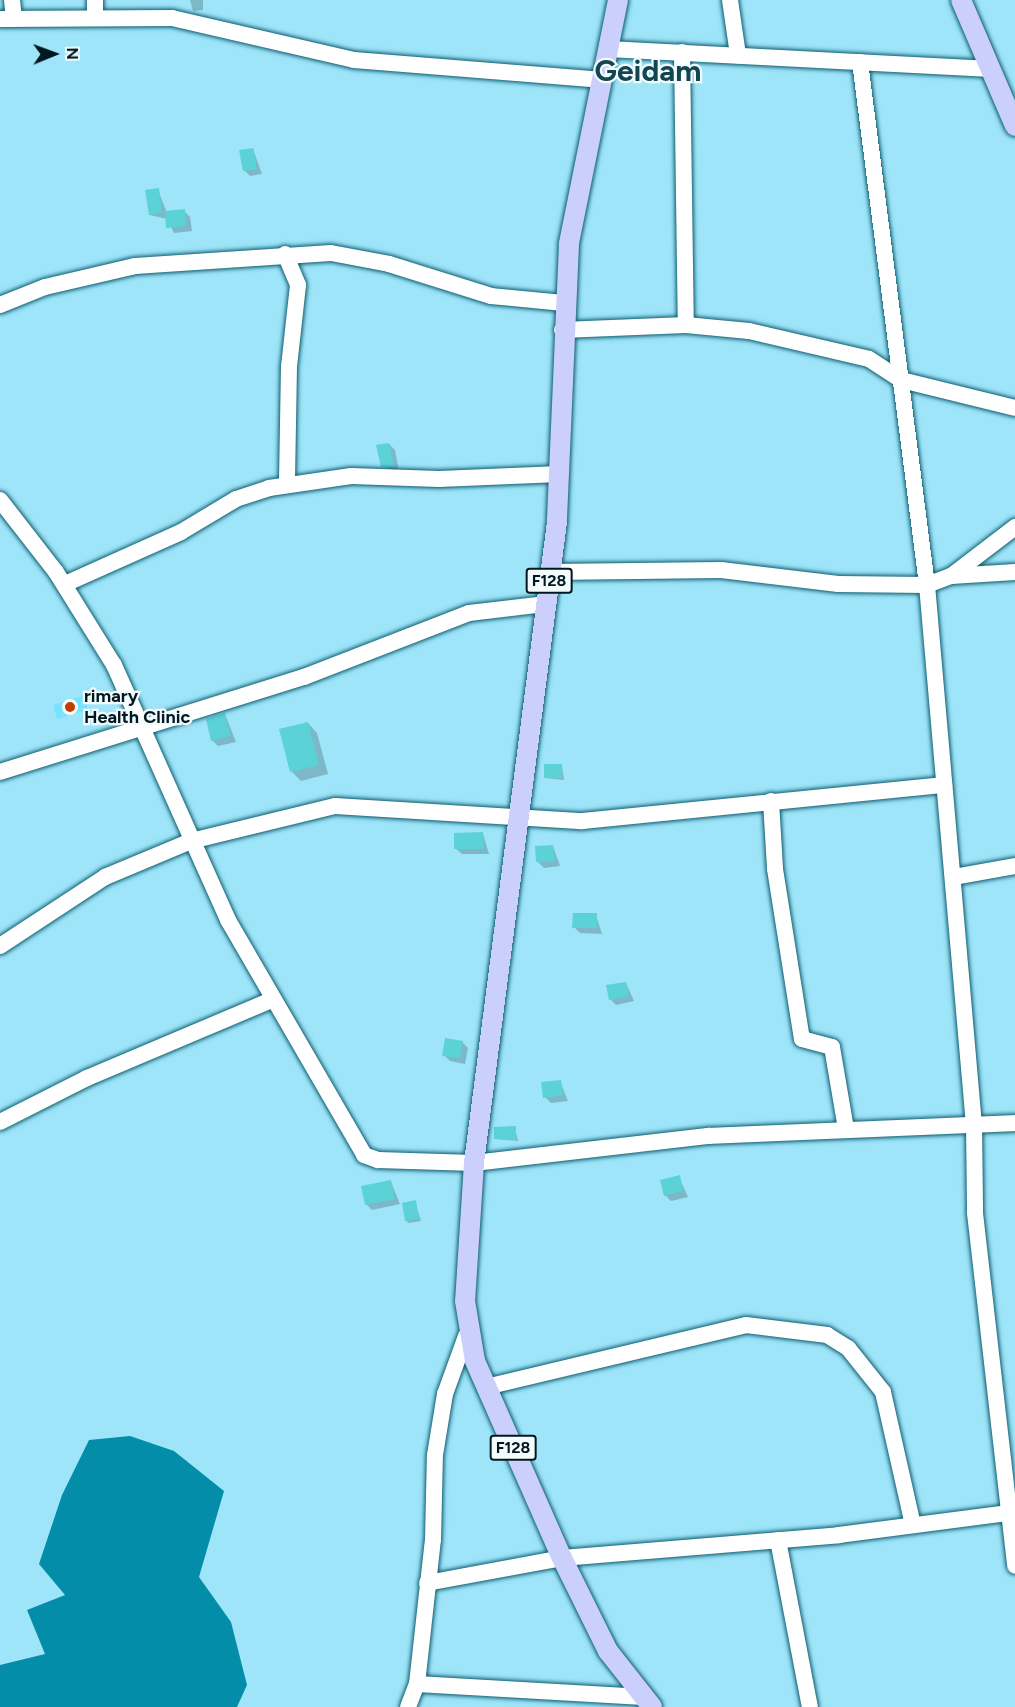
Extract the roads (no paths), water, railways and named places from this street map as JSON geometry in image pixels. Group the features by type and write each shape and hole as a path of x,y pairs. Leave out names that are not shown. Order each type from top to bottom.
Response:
{"main road":[{"name":"F128","path":"618,0 582,160 564,303 560,474 520,819 474,1163 466,1336 486,1387 562,1558 608,1651 648,1702"},
{"path":"961,0 1015,126"}],"street":[{"path":"12,0 7,19 95,8 172,18 386,64 600,80"},
{"path":"730,0 738,54"},
{"path":"608,49 991,69"},
{"path":"682,52 686,325"},
{"path":"860,62 927,585 974,1125 975,1213 1013,1512 1015,1566"},
{"path":"0,305 45,287 135,266 331,253 390,264 491,296 564,303"},
{"path":"285,255 298,285 288,376 287,486"},
{"path":"562,330 686,325 749,331 868,359 902,380 1015,408"},
{"path":"65,584 180,532 236,499 287,486 351,476 560,474"},
{"path":"0,500 65,584 146,729 191,841 272,1000 364,1155 378,1160 474,1163 709,1136 1015,1123"},
{"path":"550,572 721,570 867,586 927,585 951,576 1015,527"},
{"path":"951,576 1015,572"},
{"path":"0,772 146,729 304,677 470,613 546,604"},
{"path":"0,946 105,878 191,841 284,815 364,804 520,819 583,821 944,785"},
{"path":"771,801 774,869 802,1039 807,1044 832,1047 846,1129"},
{"path":"954,877 1015,866"},
{"path":"0,1122 87,1078 272,1000"},
{"path":"486,1387 746,1325 827,1335 848,1348 883,1392 913,1525"},
{"path":"408,1707 417,1684 427,1583 435,1455 446,1394 466,1336"},
{"path":"427,1583 562,1558 778,1539 1013,1512"},
{"path":"778,1539 810,1707"},
{"path":"417,1684 648,1702"}],"place":[{"name":"rimary Health Clinic","path":"70,707"}],"district":[{"name":"Geidam","path":"648,71"}]}
